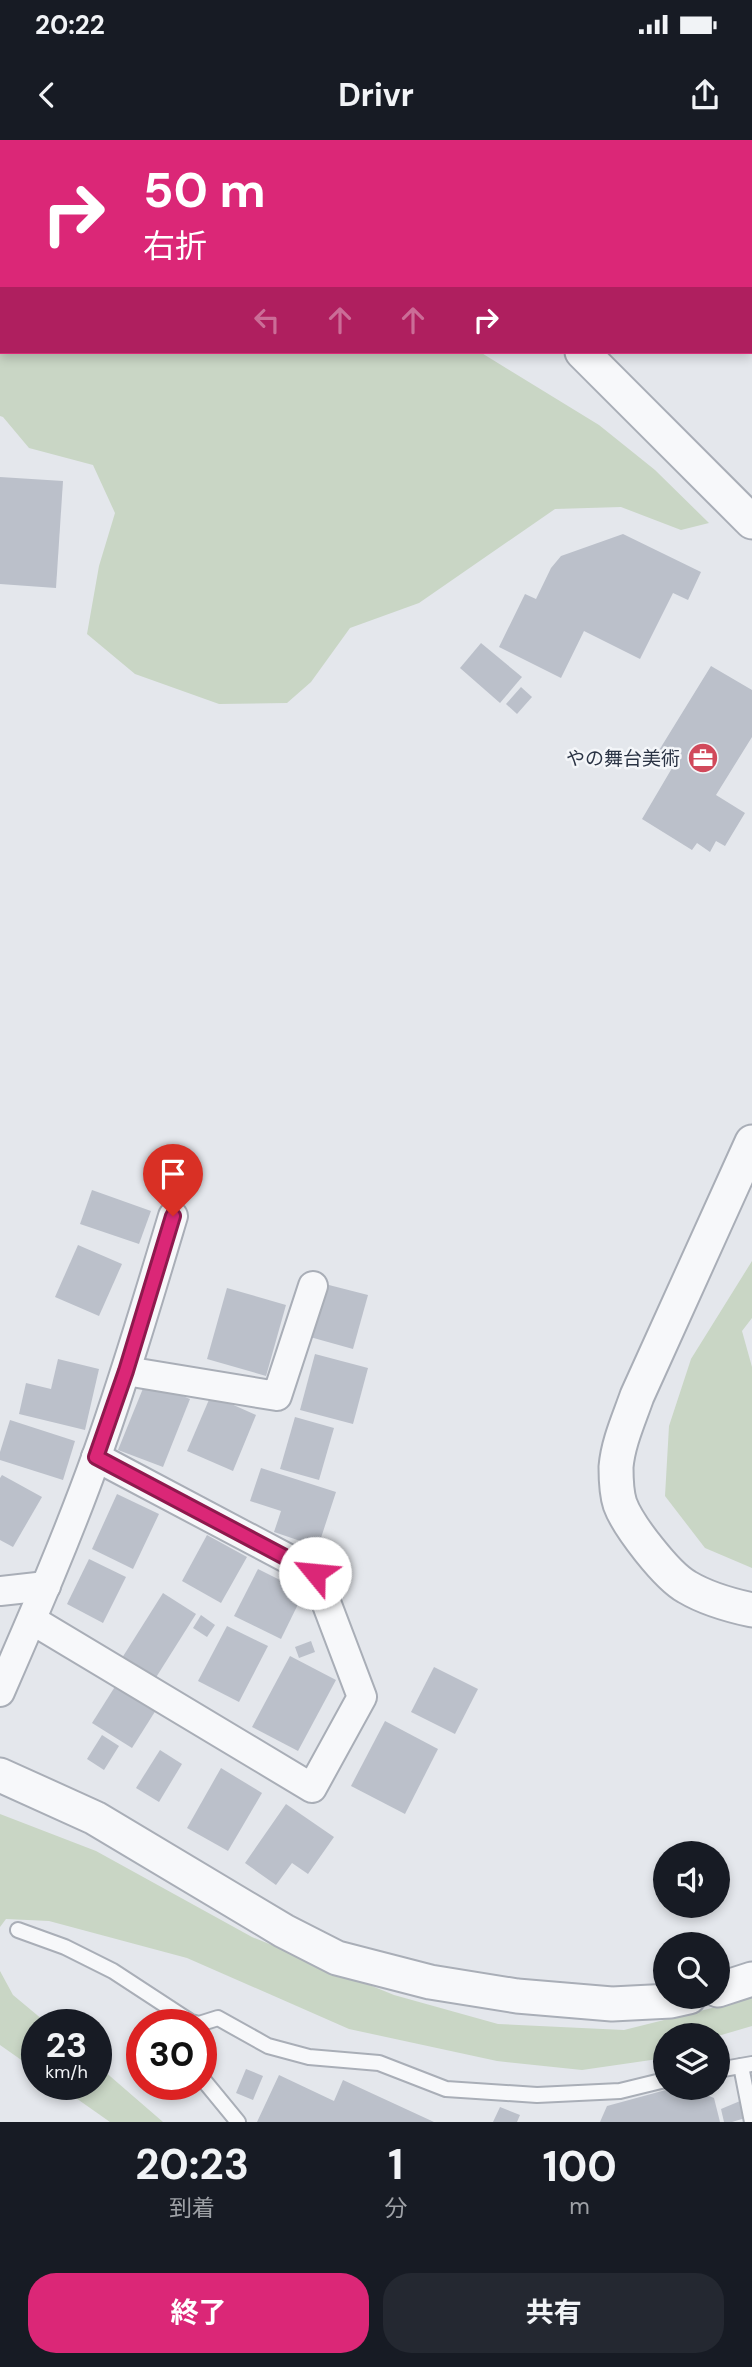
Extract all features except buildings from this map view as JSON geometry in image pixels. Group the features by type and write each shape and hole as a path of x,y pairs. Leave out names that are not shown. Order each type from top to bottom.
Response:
{"street":[{"path":"584,354 752,522"},
{"path":"752,1142 638,1396 622,1438 616,1469 620,1504 657,1559 684,1586 722,1604 752,1610"},
{"path":"0,1692 46,1586 96,1457 126,1371 173,1216"},
{"path":"126,1371 277,1396 313,1286"},
{"path":"32,1620 312,1788 362,1697 315,1573 96,1457"},
{"path":"0,1591 46,1586"},
{"path":"0,1775 95,1818 284,1931 337,1958 430,1982 517,1996 612,2004 653,2002"},
{"path":"730,1986 752,1979"}],"lane":[{"path":"18,1930 65,1947 113,1971 171,2009"},
{"path":"217,2018 268,2046 309,2057 379,2063 446,2089 537,2095 620,2091 653,2083"},
{"path":"747,2065 752,2122"},
{"path":"217,2096 238,2122"}],"green space":[{"path":"0,354 483,354 599,425 655,470 709,523 681,530 621,507 555,509 419,603 350,628 311,682 287,703 219,704 135,674 87,634 99,566 115,513 93,465 29,448 0,416"},
{"path":"752,1261 752,1318 742,1331 752,1367 752,1568 705,1548 665,1496 669,1426 691,1359"},
{"path":"0,1814 96,1851 252,1937 394,1995 498,2024 624,2030 708,2009 730,2009 730,2004 752,1998 752,2026 730,2032 730,2023 653,2023 653,2060 582,2070 497,2061 349,2029 187,1958 49,1921 6,1919 0,1927"},
{"path":"0,1971 13,1995 30,2009 21,2009 21,2060 0,2045"},
{"path":"112,2078 126,2090 126,2100 138,2100 163,2122 110,2122 79,2100 112,2100"}],"place":[{"name":"やの舞台美術","path":"703,758"}],"route":[{"path":"173,1216 126,1371 96,1457 315,1573"}]}
